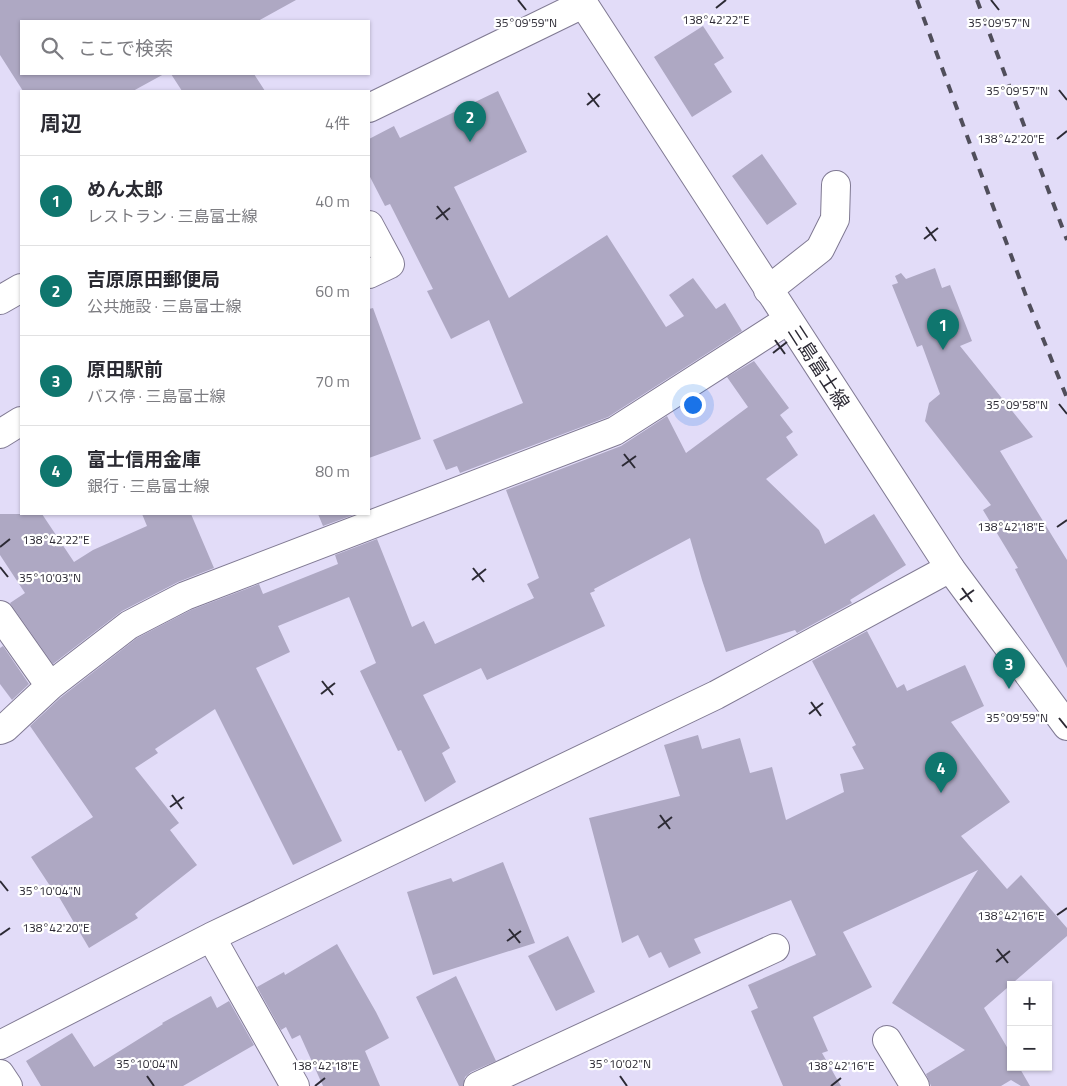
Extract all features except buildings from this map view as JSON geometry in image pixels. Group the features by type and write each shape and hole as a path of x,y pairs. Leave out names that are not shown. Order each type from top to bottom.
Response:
{"street":[{"path":"370,108 582,2"},
{"name":"三島富士線","path":"582,2 950,568 1067,726"},
{"path":"768,290 820,249 835,219 836,185"},
{"path":"370,229 379,269"},
{"path":"0,300 20,289"},
{"path":"0,730 5,728 50,686 129,625 185,596 615,432 788,320"},
{"path":"0,434 20,422"},
{"path":"0,1045 212,937 716,695 950,568"},
{"path":"0,615 50,686"},
{"path":"212,937 295,1086"},
{"path":"478,1086 775,948"},
{"path":"887,1040 915,1086"},
{"path":"0,1074 8,1086"}],"railway":[{"path":"917,0 1029,304 1067,398"},
{"path":"977,0 1067,240"}],"place":[{"name":"吉原原田郵便局","path":"470,142"},
{"name":"めん太郎","path":"943,350"},
{"name":"原田駅前","path":"1009,689"},
{"name":"富士信用金庫","path":"941,793"}]}
